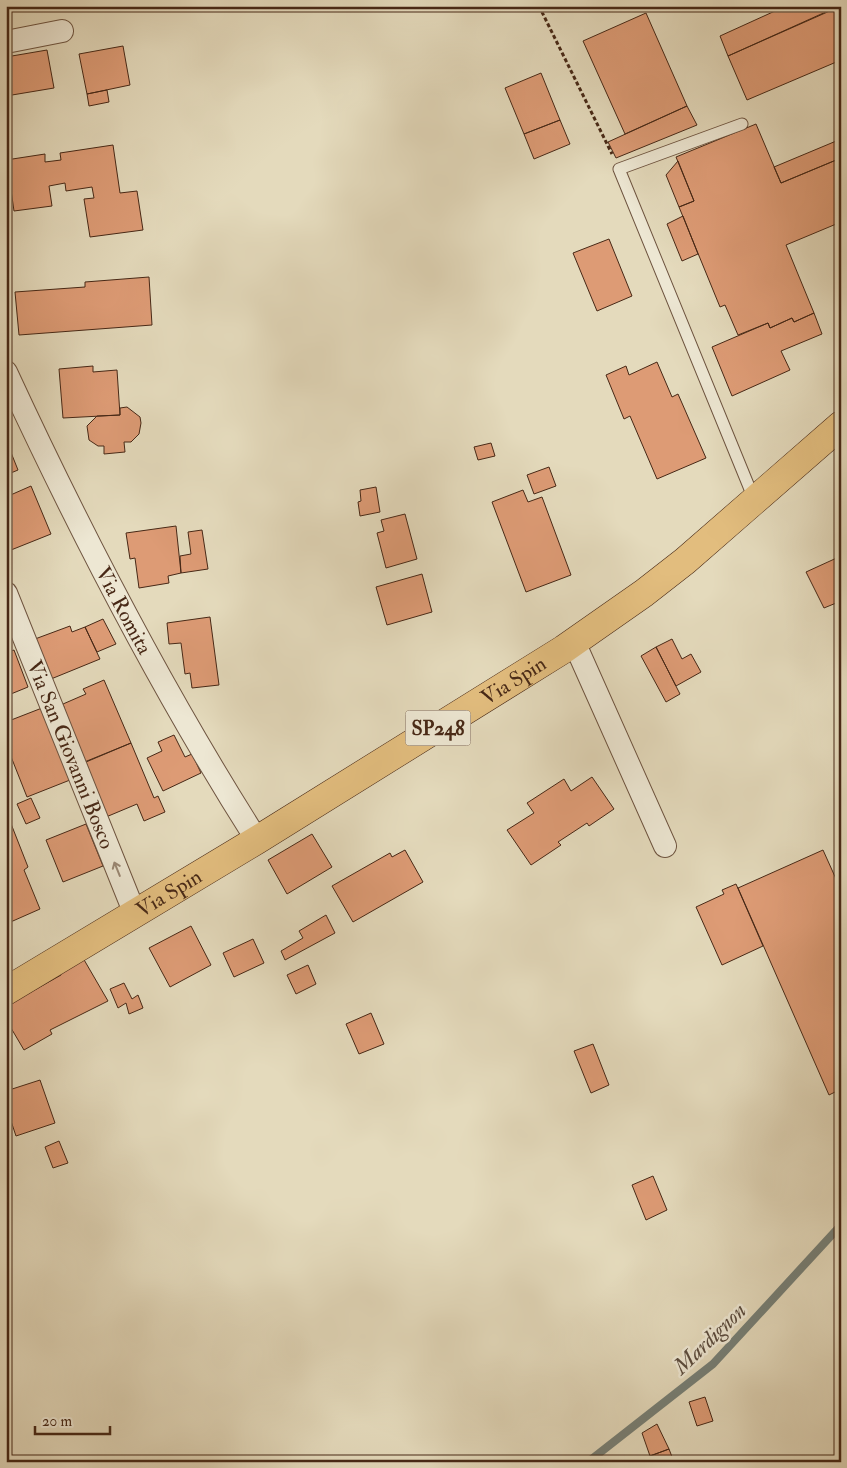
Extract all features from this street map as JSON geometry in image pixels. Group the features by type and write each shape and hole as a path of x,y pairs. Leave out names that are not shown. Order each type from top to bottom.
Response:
{"main road":[{"name":"Via Spin","path":"6,991 257,840 574,642 644,592 755,501 841,425"}],"street":[{"path":"6,42 62,31"},
{"name":"Via Romita","path":"6,372 90,545 155,668 257,840"},
{"name":"Via San Giovanni Bosco","path":"6,593 135,914"},
{"path":"574,642 665,846"}],"lane":[{"path":"742,124 619,169 755,501"}],"path":[{"path":"539,6 619,169"}],"building":[{"path":"786,6 839,6 728,56 720,36"},
{"path":"841,6 841,60 747,100 728,56"},
{"path":"646,13 687,106 625,134 583,41"},
{"path":"123,46 130,85 87,94 79,54"},
{"path":"47,50 54,88 6,96 6,57"},
{"path":"541,73 560,120 524,134 505,88"},
{"path":"107,90 109,102 89,106 87,94"},
{"path":"687,106 697,125 616,158 608,142"},
{"path":"560,120 570,144 534,159 524,134"},
{"path":"756,124 781,183 841,158 841,222 786,245 814,313 794,322 792,318 770,328 768,323 738,335 725,305 720,307 679,207 694,201 676,157"},
{"path":"841,139 841,158 781,183 774,167"},
{"path":"113,145 120,193 137,191 143,230 90,237 84,199 94,198 92,187 66,191 65,183 49,186 52,206 14,211 11,190 6,191 6,160 45,154 45,162 61,160 60,153"},
{"path":"678,161 694,201 679,207 666,175"},
{"path":"683,216 698,254 682,261 667,224"},
{"path":"609,239 632,296 597,311 573,253"},
{"path":"149,277 152,325 19,335 15,292 85,287 85,282"},
{"path":"814,313 822,334 781,351 790,370 732,396 712,347 768,323 770,328 792,318 794,322"},
{"path":"657,362 672,397 678,394 706,458 657,479 630,416 624,419 606,375 626,366 629,375"},
{"path":"93,366 93,372 117,370 120,415 63,418 59,369"},
{"path":"127,407 140,417 139,434 131,442 124,442 125,452 104,454 104,446 98,446 89,440 87,426 97,416 120,415 120,408"},
{"path":"6,440 18,470 6,475"},
{"path":"491,443 495,456 478,460 474,447"},
{"path":"549,467 556,486 534,494 527,475"},
{"path":"31,486 51,534 6,552 6,505 9,504 6,497"},
{"path":"376,487 380,512 360,516 358,502 361,501 360,490"},
{"path":"523,490 528,502 542,497 571,575 526,592 492,502"},
{"path":"405,514 417,559 386,568 377,533 384,531 381,520"},
{"path":"176,526 181,573 168,576 169,583 139,588 135,558 130,559 126,533"},
{"path":"202,530 208,569 181,573 180,556 191,554 188,532"},
{"path":"841,556 841,601 824,608 806,572"},
{"path":"422,574 432,612 387,625 376,587"},
{"path":"210,617 219,685 192,688 190,673 185,674 181,643 169,644 167,623"},
{"path":"103,619 116,644 97,652 85,627"},
{"path":"70,626 72,632 85,627 100,659 51,679 35,639"},
{"path":"672,639 682,659 691,654 701,672 676,686 656,647"},
{"path":"656,647 680,694 666,702 641,656"},
{"path":"14,650 28,687 6,696 6,653"},
{"path":"104,680 131,743 82,763 63,704 86,694 83,689"},
{"path":"42,708 70,780 27,797 6,744 6,722"},
{"path":"174,735 185,757 192,754 201,773 163,791 147,758 162,751 158,742"},
{"path":"131,743 154,798 158,796 165,812 144,821 137,804 106,817 86,762"},
{"path":"592,777 614,809 589,826 587,823 558,842 561,845 531,865 507,830 534,813 527,803 564,779 571,791"},
{"path":"31,798 40,818 26,824 17,804"},
{"path":"6,811 28,867 24,870 40,909 6,924"},
{"path":"86,824 103,866 63,882 46,840"},
{"path":"312,834 332,867 287,894 268,860"},
{"path":"405,850 423,882 353,922 332,886 390,853 392,857"},
{"path":"823,850 841,890 841,1089 829,1095 738,888"},
{"path":"736,884 763,946 722,965 696,907 724,894 722,890"},
{"path":"326,915 335,933 285,960 281,951 303,938 299,931"},
{"path":"191,926 211,965 170,987 149,948"},
{"path":"253,939 264,963 234,977 223,953"},
{"path":"83,958 108,1001 50,1030 52,1034 24,1050 11,1028 8,1029 6,1026 6,1006 61,975 60,972"},
{"path":"308,965 316,984 296,994 287,975"},
{"path":"124,983 132,999 138,995 143,1008 129,1014 126,1003 118,1008 110,989"},
{"path":"371,1013 384,1044 359,1054 346,1024"},
{"path":"593,1044 609,1085 591,1093 574,1051"},
{"path":"40,1080 55,1123 16,1136 6,1106 6,1091"},
{"path":"59,1141 68,1163 53,1168 45,1147"},
{"path":"653,1176 667,1210 646,1220 632,1185"},
{"path":"705,1397 713,1421 697,1426 689,1402"},
{"path":"657,1424 669,1449 650,1456 642,1433"},
{"path":"669,1449 674,1462 636,1462 650,1456"}],"waterway":[{"name":"Mardignon","path":"588,1462 713,1364 841,1225"}]}
